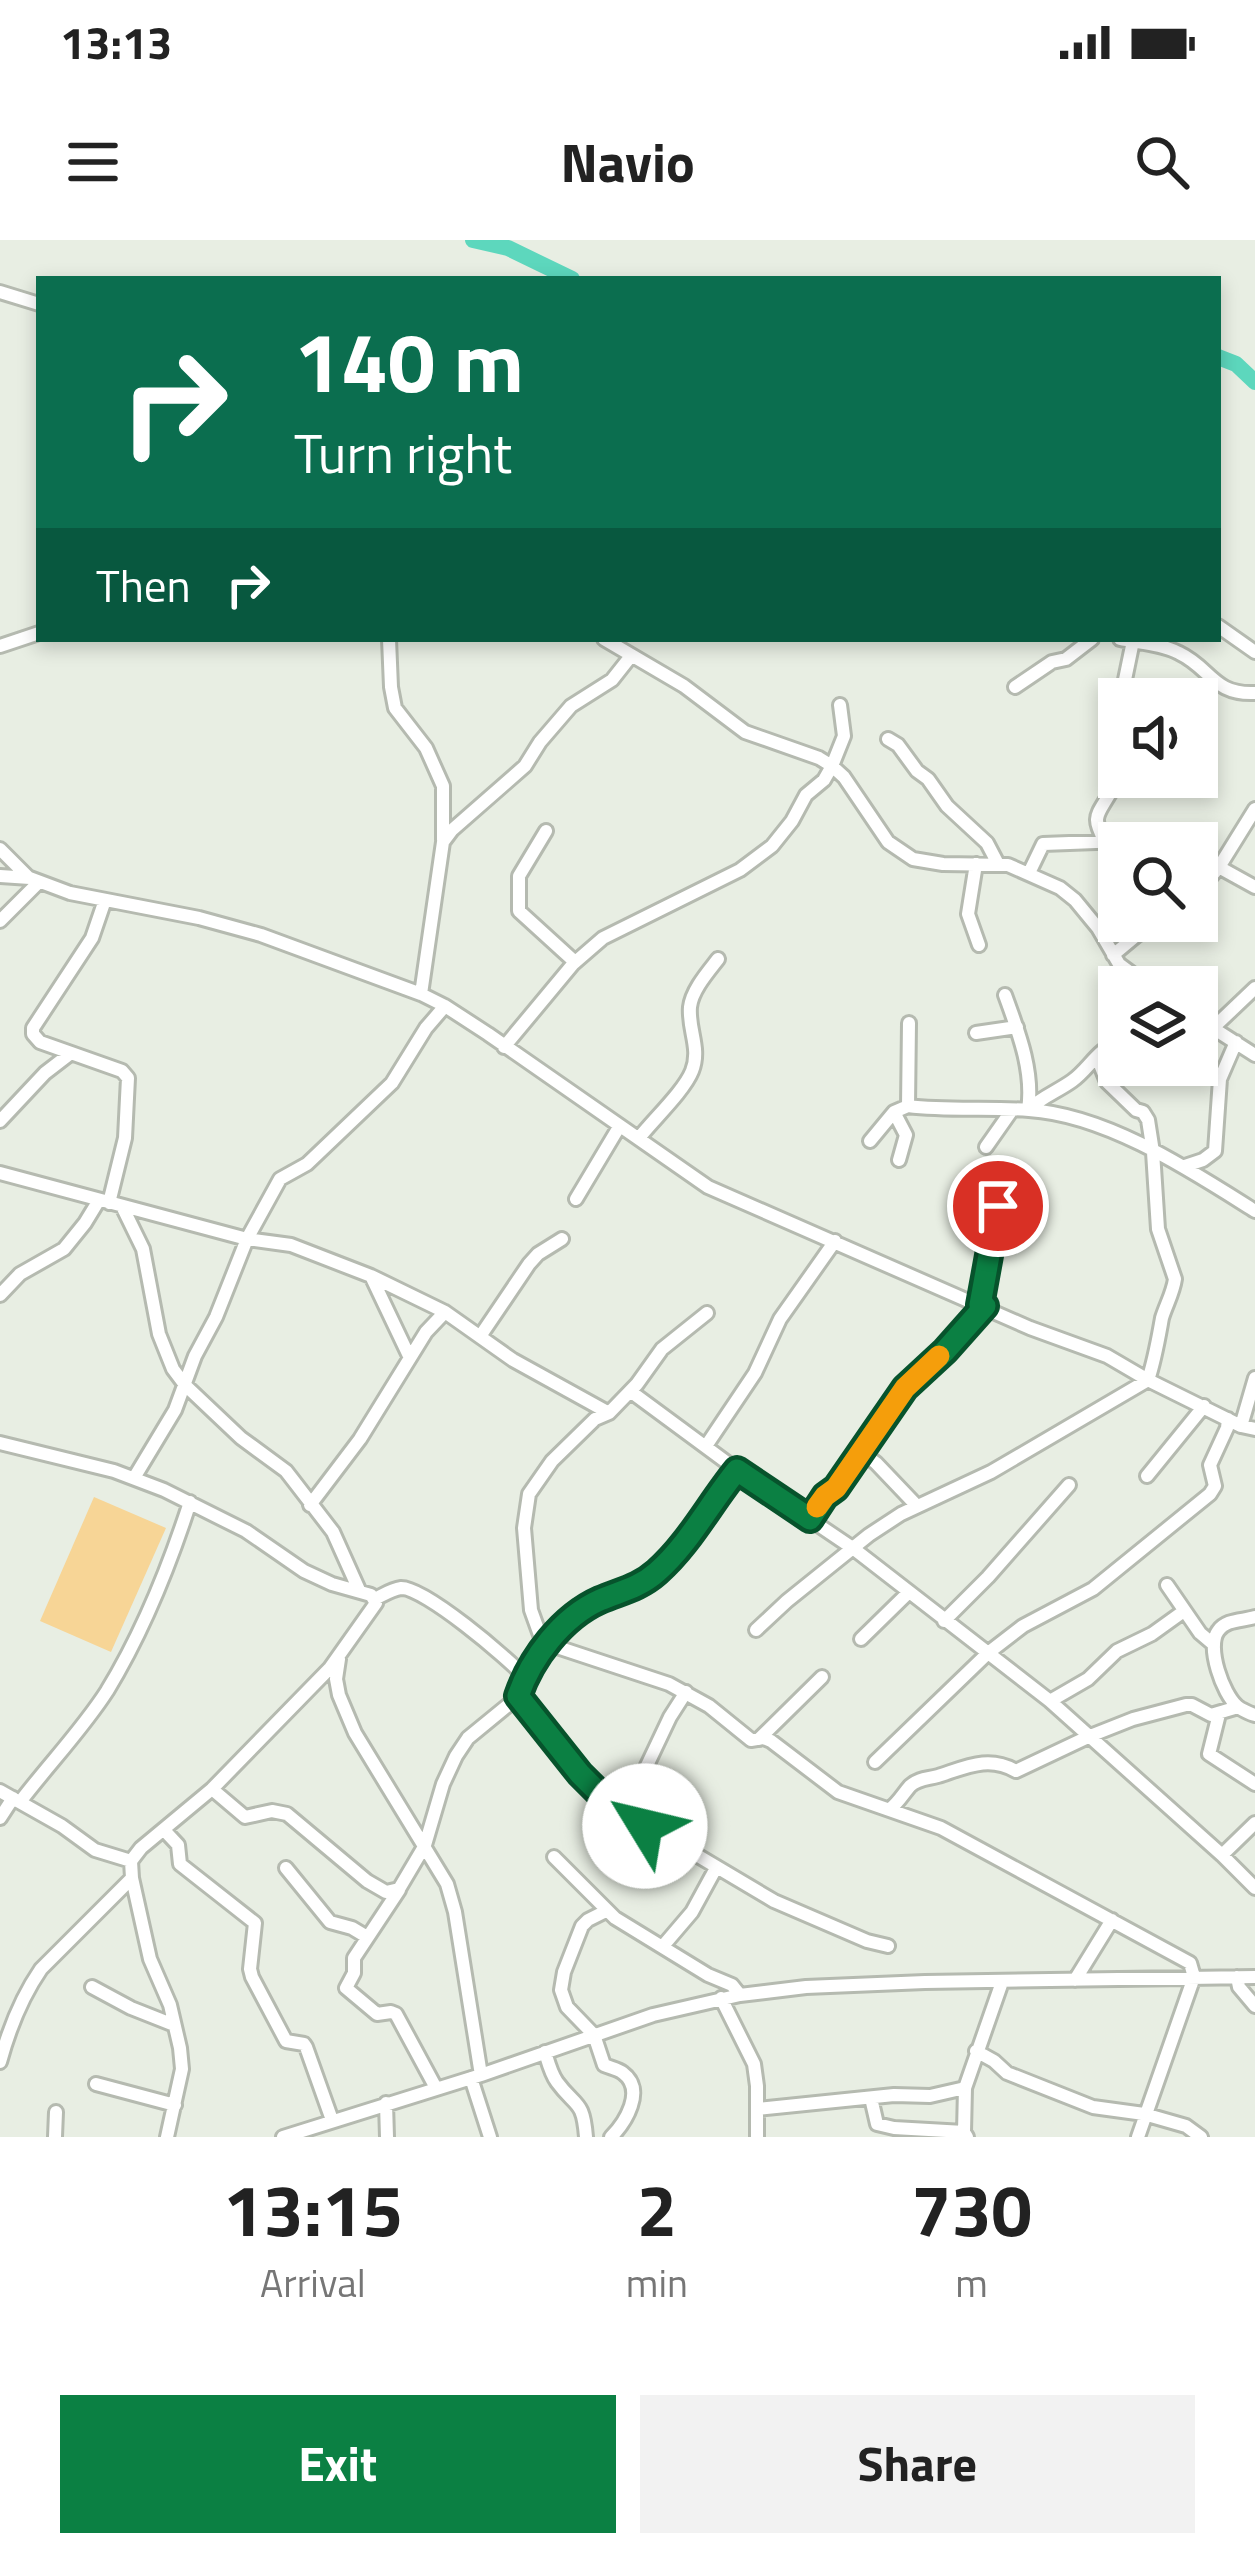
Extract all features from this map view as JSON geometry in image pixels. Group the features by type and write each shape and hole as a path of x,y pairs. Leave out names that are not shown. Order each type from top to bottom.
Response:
{"street":[{"path":"0,292 36,303"},
{"path":"1221,628 1255,652"},
{"path":"0,646 36,634"},
{"path":"389,642 395,708 426,748 443,786 443,842 422,994"},
{"path":"609,642 684,686 745,732 832,766 878,829 895,848 914,859 998,864 1052,883 1075,900 1122,966"},
{"path":"1015,687 1088,642"},
{"path":"1122,678 1127,642"},
{"path":"1135,642 1181,654 1216,685 1230,691 1255,693"},
{"path":"443,842 525,766 571,706 613,680 631,656"},
{"path":"504,1047 575,962 611,933 759,858 783,834 806,795 832,766 844,736 840,705"},
{"path":"888,739 956,815 988,843 998,864"},
{"path":"1255,809 1219,867 1255,887"},
{"path":"546,831 519,876 519,911 575,962"},
{"path":"1028,873 1043,844 1098,842"},
{"path":"0,849 35,880"},
{"path":"976,864 968,914 979,945"},
{"path":"0,876 35,880 261,935 422,994 708,1187 1030,1328 1095,1350 1241,1425"},
{"path":"0,921 35,880"},
{"path":"0,1295 20,1274 64,1250 85,1223 110,1203 125,1138 128,1078 122,1071 40,1042 33,1034 92,938 105,900"},
{"path":"1113,956 1129,942"},
{"path":"639,1138 692,1072 697,1050 691,999 718,959"},
{"path":"1218,1023 1255,988"},
{"path":"1004,995 1029,1078 1028,1110"},
{"path":"134,1478 175,1410 247,1239 280,1179 307,1163 392,1083 426,1028 446,1006"},
{"path":"899,1160 906,1135 901,1109 909,1023"},
{"path":"976,1033 1016,1027"},
{"path":"1218,1031 1255,1055"},
{"path":"1185,1166 1215,1151 1220,1079 1237,1042"},
{"path":"0,1121 71,1053"},
{"path":"1028,1110 1073,1081 1098,1055"},
{"path":"756,1630 883,1526 991,1472 1148,1380 1164,1312 1176,1284 1158,1229 1154,1152 1146,1115 1107,1082 1096,1057"},
{"path":"870,1141 901,1109 1028,1110 1097,1126 1185,1166 1255,1211"},
{"path":"986,1147 1012,1110"},
{"path":"576,1199 620,1127"},
{"path":"0,1173 247,1239 291,1245 371,1276 445,1312 513,1360 609,1413"},
{"path":"110,1203 143,1250 158,1334 173,1369 250,1447 286,1471 333,1532 359,1590"},
{"path":"810,1519 905,1388 945,1351 982,1306 998,1206"},
{"path":"481,1335 529,1264 562,1240"},
{"path":"706,1446 755,1372 780,1319 835,1241"},
{"path":"371,1276 410,1358"},
{"path":"310,1504 359,1439 426,1332 445,1312"},
{"path":"707,1312 662,1349 609,1413 596,1419 551,1461 529,1494 524,1528 531,1610 541,1635 548,1644 686,1692 745,1736 771,1741 838,1792 941,1828 1190,1963 1194,1976 1138,2137"},
{"path":"1241,1425 1255,1378"},
{"path":"630,1391 854,1549 1050,1701 1255,1888"},
{"path":"1147,1476 1204,1406"},
{"path":"875,1762 988,1653 1023,1626 1093,1589 1210,1495 1215,1486 1210,1465 1227,1428 1241,1425"},
{"path":"0,1443 134,1478 247,1531 304,1571 374,1599"},
{"path":"860,1451 917,1506"},
{"path":"436,2088 396,2014 376,2014 347,1992 355,1958 425,1845 435,1804 461,1746 518,1696 548,1644 582,1609 638,1588 656,1573 737,1470"},
{"path":"944,1621 1069,1485"},
{"path":"0,1819 11,1797 104,1694 134,1643 190,1502"},
{"path":"1167,1585 1213,1644 1225,1689 1238,1707 1255,1715"},
{"path":"374,1599 399,1588 413,1591 485,1641 525,1677"},
{"path":"861,1639 908,1593"},
{"path":"167,2137 182,2069 170,2005 150,1960 131,1862 141,1848 212,1789 339,1658 375,1607 374,1599"},
{"path":"1050,1701 1088,1679 1117,1651 1184,1612"},
{"path":"1213,1644 1219,1629 1255,1617"},
{"path":"339,1658 337,1687 349,1719 452,1897 476,2076 490,2137"},
{"path":"757,1741 822,1677"},
{"path":"645,1826 643,1774 686,1692"},
{"path":"518,1696 609,1803 774,1901 888,1946"},
{"path":"890,1809 927,1777 982,1762 1002,1763 1016,1772 1133,1719 1186,1705 1211,1715 1238,1707"},
{"path":"1219,1714 1209,1754 1255,1784"},
{"path":"212,1789 244,1817 272,1811 287,1814 367,1881 386,1892 399,1888"},
{"path":"11,1797 95,1850 131,1862"},
{"path":"1222,1855 1255,1823"},
{"path":"164,1830 178,1845 180,1864 255,1923 252,1977 286,2041 306,2047 332,2120"},
{"path":"554,1857 606,1911 732,1985 740,1995"},
{"path":"286,1868 330,1922 367,1937"},
{"path":"664,1946 692,1912 716,1868"},
{"path":"0,2062 5,2024 41,1969 132,1878"},
{"path":"606,1911 582,1926 562,1981 566,2007 594,2036 604,2066 625,2074 632,2086 630,2112 611,2137"},
{"path":"1075,1980 1112,1920"},
{"path":"1238,1976 1239,1988 1255,2006"},
{"path":"283,2137 652,2015 721,1998 806,1987 1255,1977"},
{"path":"871,2098 877,2124 966,2134 965,2088 1002,1982"},
{"path":"92,1988 174,2025"},
{"path":"721,1998 754,2064 757,2137"},
{"path":"976,2051 1007,2073 1093,2107 1144,2114 1186,2126 1201,2137"},
{"path":"545,2052 558,2084 584,2114 586,2137"},
{"path":"96,2084 175,2105"},
{"path":"757,2109 894,2095 930,2096 965,2088"},
{"path":"386,2103 387,2137"},
{"path":"55,2137 56,2112"}],"shaded area":[{"path":"94,1497 166,1528 111,1652 40,1621"}],"waterway":[{"path":"473,240 508,248 566,276"},
{"path":"1221,358 1236,364 1255,382"}],"slow traffic":[{"path":"817,1507 836,1488 905,1388 939,1356"}],"route":[{"path":"645,1826 609,1803 567,1761 518,1696 525,1677 582,1609 638,1588 656,1573 737,1470 810,1519 905,1388 985,1306 980,1305 998,1206"}]}
